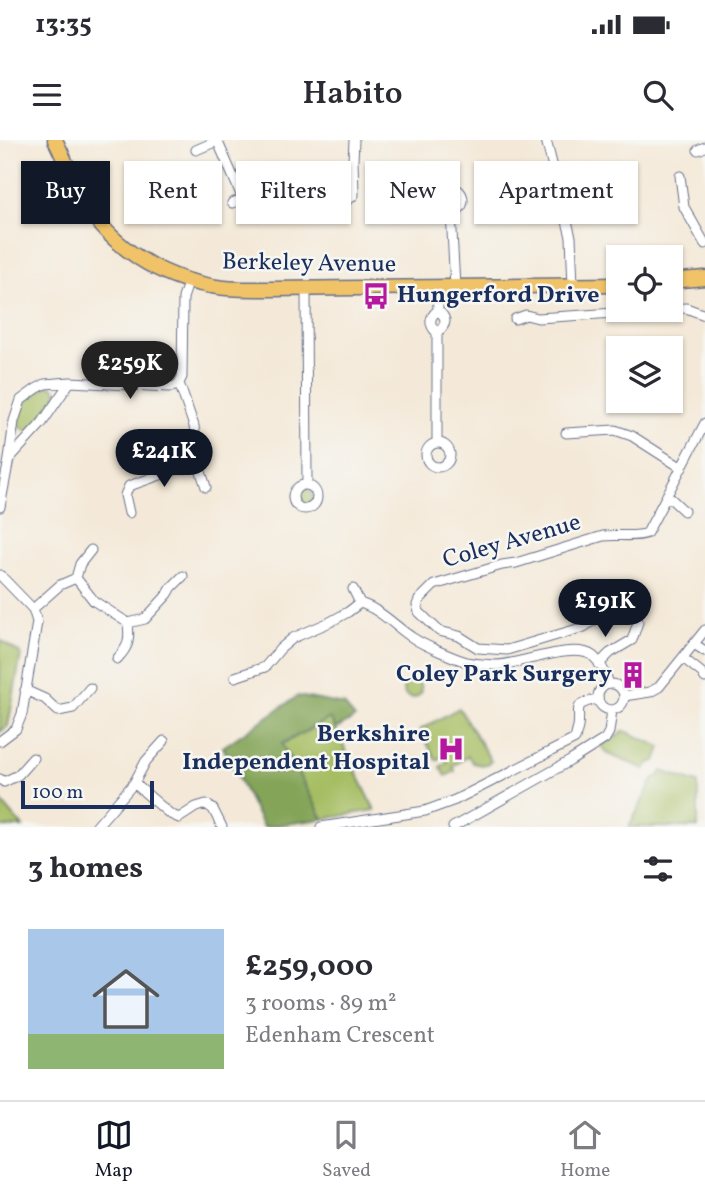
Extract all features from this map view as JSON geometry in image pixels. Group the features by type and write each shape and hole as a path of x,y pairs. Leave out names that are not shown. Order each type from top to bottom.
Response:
{"main road":[{"name":"Berkeley Avenue","path":"57,143 85,203 112,237 162,271 189,280 226,288 606,285"},
{"path":"683,280 705,278"}],"street":[{"path":"195,152 217,140 236,183"},
{"path":"351,198 354,195 354,140"},
{"path":"546,140 571,237 573,286"},
{"path":"680,176 684,207 705,244"},
{"path":"232,203 236,202"},
{"path":"452,224 455,287"},
{"path":"0,508 14,421 21,400 36,389 45,384 170,387 179,383 182,377 183,298 189,280"},
{"path":"437,288 438,310 430,321 437,333 437,443"},
{"path":"306,289 307,485"},
{"path":"683,308 705,314"},
{"path":"515,318 526,315 538,318 606,314"},
{"path":"9,459 41,423 70,383"},
{"path":"179,383 194,426 199,466 206,487"},
{"path":"14,421 21,432 31,435"},
{"name":"Coley Avenue","path":"599,664 610,653 632,640 638,622 636,612 627,608 607,611 584,627 506,650 478,648 459,636 439,631 419,612 417,605 434,585 603,536 617,534 640,537 647,533 705,423"},
{"path":"566,433 615,430 632,436 682,468"},
{"path":"129,513 125,495 129,486 177,469 199,466"},
{"path":"667,495 684,511"},
{"path":"76,578 80,564 90,550"},
{"path":"0,575 33,609 37,622 22,714 16,729 0,741"},
{"path":"76,578 94,601 128,623 145,619 183,576"},
{"path":"33,609 60,585 76,578"},
{"path":"353,589 360,603 415,640 467,662 498,665 578,651 592,655 603,669 609,684"},
{"path":"235,677 265,667 276,646 330,622 360,603"},
{"path":"117,659 126,649 129,639 128,623"},
{"path":"624,696 650,692 659,687 705,630"},
{"path":"694,644 705,651"},
{"path":"682,658 705,678"},
{"path":"609,684 618,685 624,696 622,704 612,710 604,709 597,699 601,687 609,684"},
{"path":"26,690 45,699 58,711 73,708 90,688"},
{"path":"321,827 425,811 455,800 575,739 580,705 597,699"},
{"path":"453,827 606,739 612,710"},
{"path":"96,827 134,783 146,761 164,741"},
{"path":"0,779 4,782 18,775 33,758"},
{"path":"134,783 178,818 206,804 213,809 222,827"}],"green space":[{"path":"49,385 55,388 58,395 31,430 25,430 19,426 24,405 30,396"},
{"path":"305,489 311,491 311,503 305,505 299,503 297,497 299,491"},
{"path":"0,640 21,654 8,726 0,732"},
{"path":"412,680 418,683 421,689 418,695 412,698 406,695 403,689 406,683"},
{"path":"298,696 344,705 355,718 336,729 330,718 282,744 323,819 263,827 223,747"},
{"path":"459,708 491,761 485,764 473,763 468,756 453,766 455,771 446,776 440,767 447,762 444,756 436,760 420,730"},
{"path":"330,718 375,810 323,819 282,744"},
{"path":"625,731 661,747 656,761 649,763 645,769 608,754 601,746"},
{"path":"662,771 698,783 698,827 629,827 654,778"},
{"path":"0,800 23,827 0,827"}],"place":[{"name":"Hungerford Drive","path":"376,296"},
{"name":"Coley Park Surgery","path":"633,675"},
{"name":"Berkshire Independent Hospital","path":"451,749"}]}
